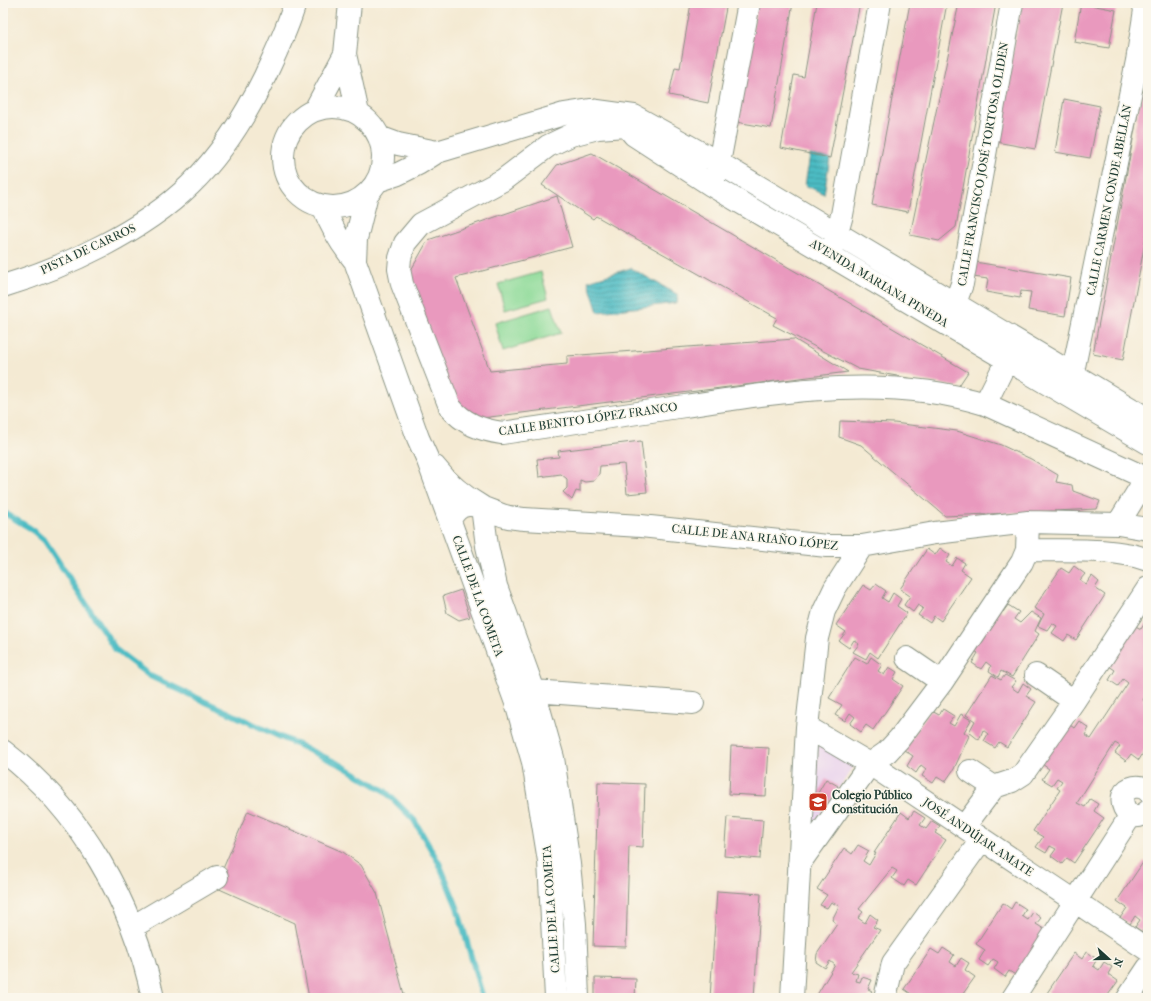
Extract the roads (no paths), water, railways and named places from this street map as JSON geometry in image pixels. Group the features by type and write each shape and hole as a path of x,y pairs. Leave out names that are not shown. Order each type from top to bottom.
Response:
{"street":[{"name":"PISTA DE CARROS","path":"3,286 88,252 139,226 190,185 221,150 253,101 277,52 295,3"},
{"path":"350,3 345,54 358,113"},
{"path":"711,185 719,164 749,3"},
{"path":"831,254 838,234 880,3"},
{"name":"CALLE FRANCISCO JOSÉ TORTOSA OLIDEN","path":"952,314 962,284 1012,3"},
{"name":"CALLE CARMEN CONDE ABELLÁN","path":"1067,397 1074,374 1142,62 1145,10 1143,3"},
{"path":"315,110 345,54"},
{"path":"337,107 358,113 367,120 379,137 383,152 382,167 372,188 346,205 323,206 310,202 295,190 288,179 283,161 283,152 288,134 300,120 315,110 337,107"},
{"name":"AVENIDA MARIANA PINEDA","path":"372,188 418,164 437,152 564,114 590,110 621,120 634,135 711,185 831,254 1074,374 1148,419"},
{"name":"AVENIDA MARIANA PINEDA","path":"621,120 628,114 640,118 838,234 952,314 1007,360 1067,397 1148,443"},
{"name":"CALLE BENITO LÓPEZ FRANCO","path":"621,120 571,135 548,146 503,180 421,224 405,243 400,258 399,269 402,284 450,407 458,417 486,430 502,433 793,391 898,388 930,391 958,396 985,404 1147,477"},
{"name":"AVENIDA MARIANA PINEDA","path":"379,137 398,144 437,152"},
{"name":"CALLE DE LA COMETA","path":"355,262 356,239 372,188"},
{"name":"CALLE DE LA COMETA","path":"323,206 335,232 355,262 516,703 533,762 549,862 556,998"},
{"path":"985,404 1007,360"},
{"name":"CALLE DE LA COMETA","path":"425,454 445,480 465,498 482,507 487,546 496,586 534,691 553,758 562,810 575,924 578,998"},
{"path":"1118,524 1147,477"},
{"path":"450,520 461,507 469,505 482,507"},
{"name":"CALLE DE ANA RIAÑO LÓPEZ","path":"482,507 506,516 524,519 641,526 827,546 862,546 935,533 1028,522 1118,524 1148,529"},
{"path":"799,864 870,764 887,752 899,739 942,682 1022,562 1028,550 1028,522"},
{"path":"792,998 807,727 817,638 824,611 834,588 862,546"},
{"path":"1028,550 1117,552 1139,556 1148,560"},
{"path":"964,827 994,787 1017,779 1023,774 1074,701 1148,588"},
{"path":"907,658 942,682"},
{"path":"1036,675 1074,701"},
{"path":"534,691 693,703"},
{"name":"JOSÉ ANDÚJAR AMATE","path":"807,727 870,764 1075,903 1148,950"},
{"path":"3,751 20,764 62,807 98,859 115,888 134,926 153,998"},
{"path":"970,770 994,787"},
{"path":"1013,998 1075,903 1140,813 1126,811 1122,805 1122,798 1125,792 1131,787 1138,786 1145,788 1148,791"},
{"path":"884,998 893,963 982,839"},
{"path":"134,926 216,877"},
{"path":"1128,998 1148,968"}],"water":[{"path":"810,155 830,158 824,194 805,185"},
{"path":"631,268 678,295 677,303 598,312 588,281"}],"waterway":[{"path":"3,512 30,528 45,541 116,650 150,676 341,765 385,791 414,820 439,863 457,907 483,998"}],"place":[{"name":"Colegio Público Constitución","path":"818,802"}]}
